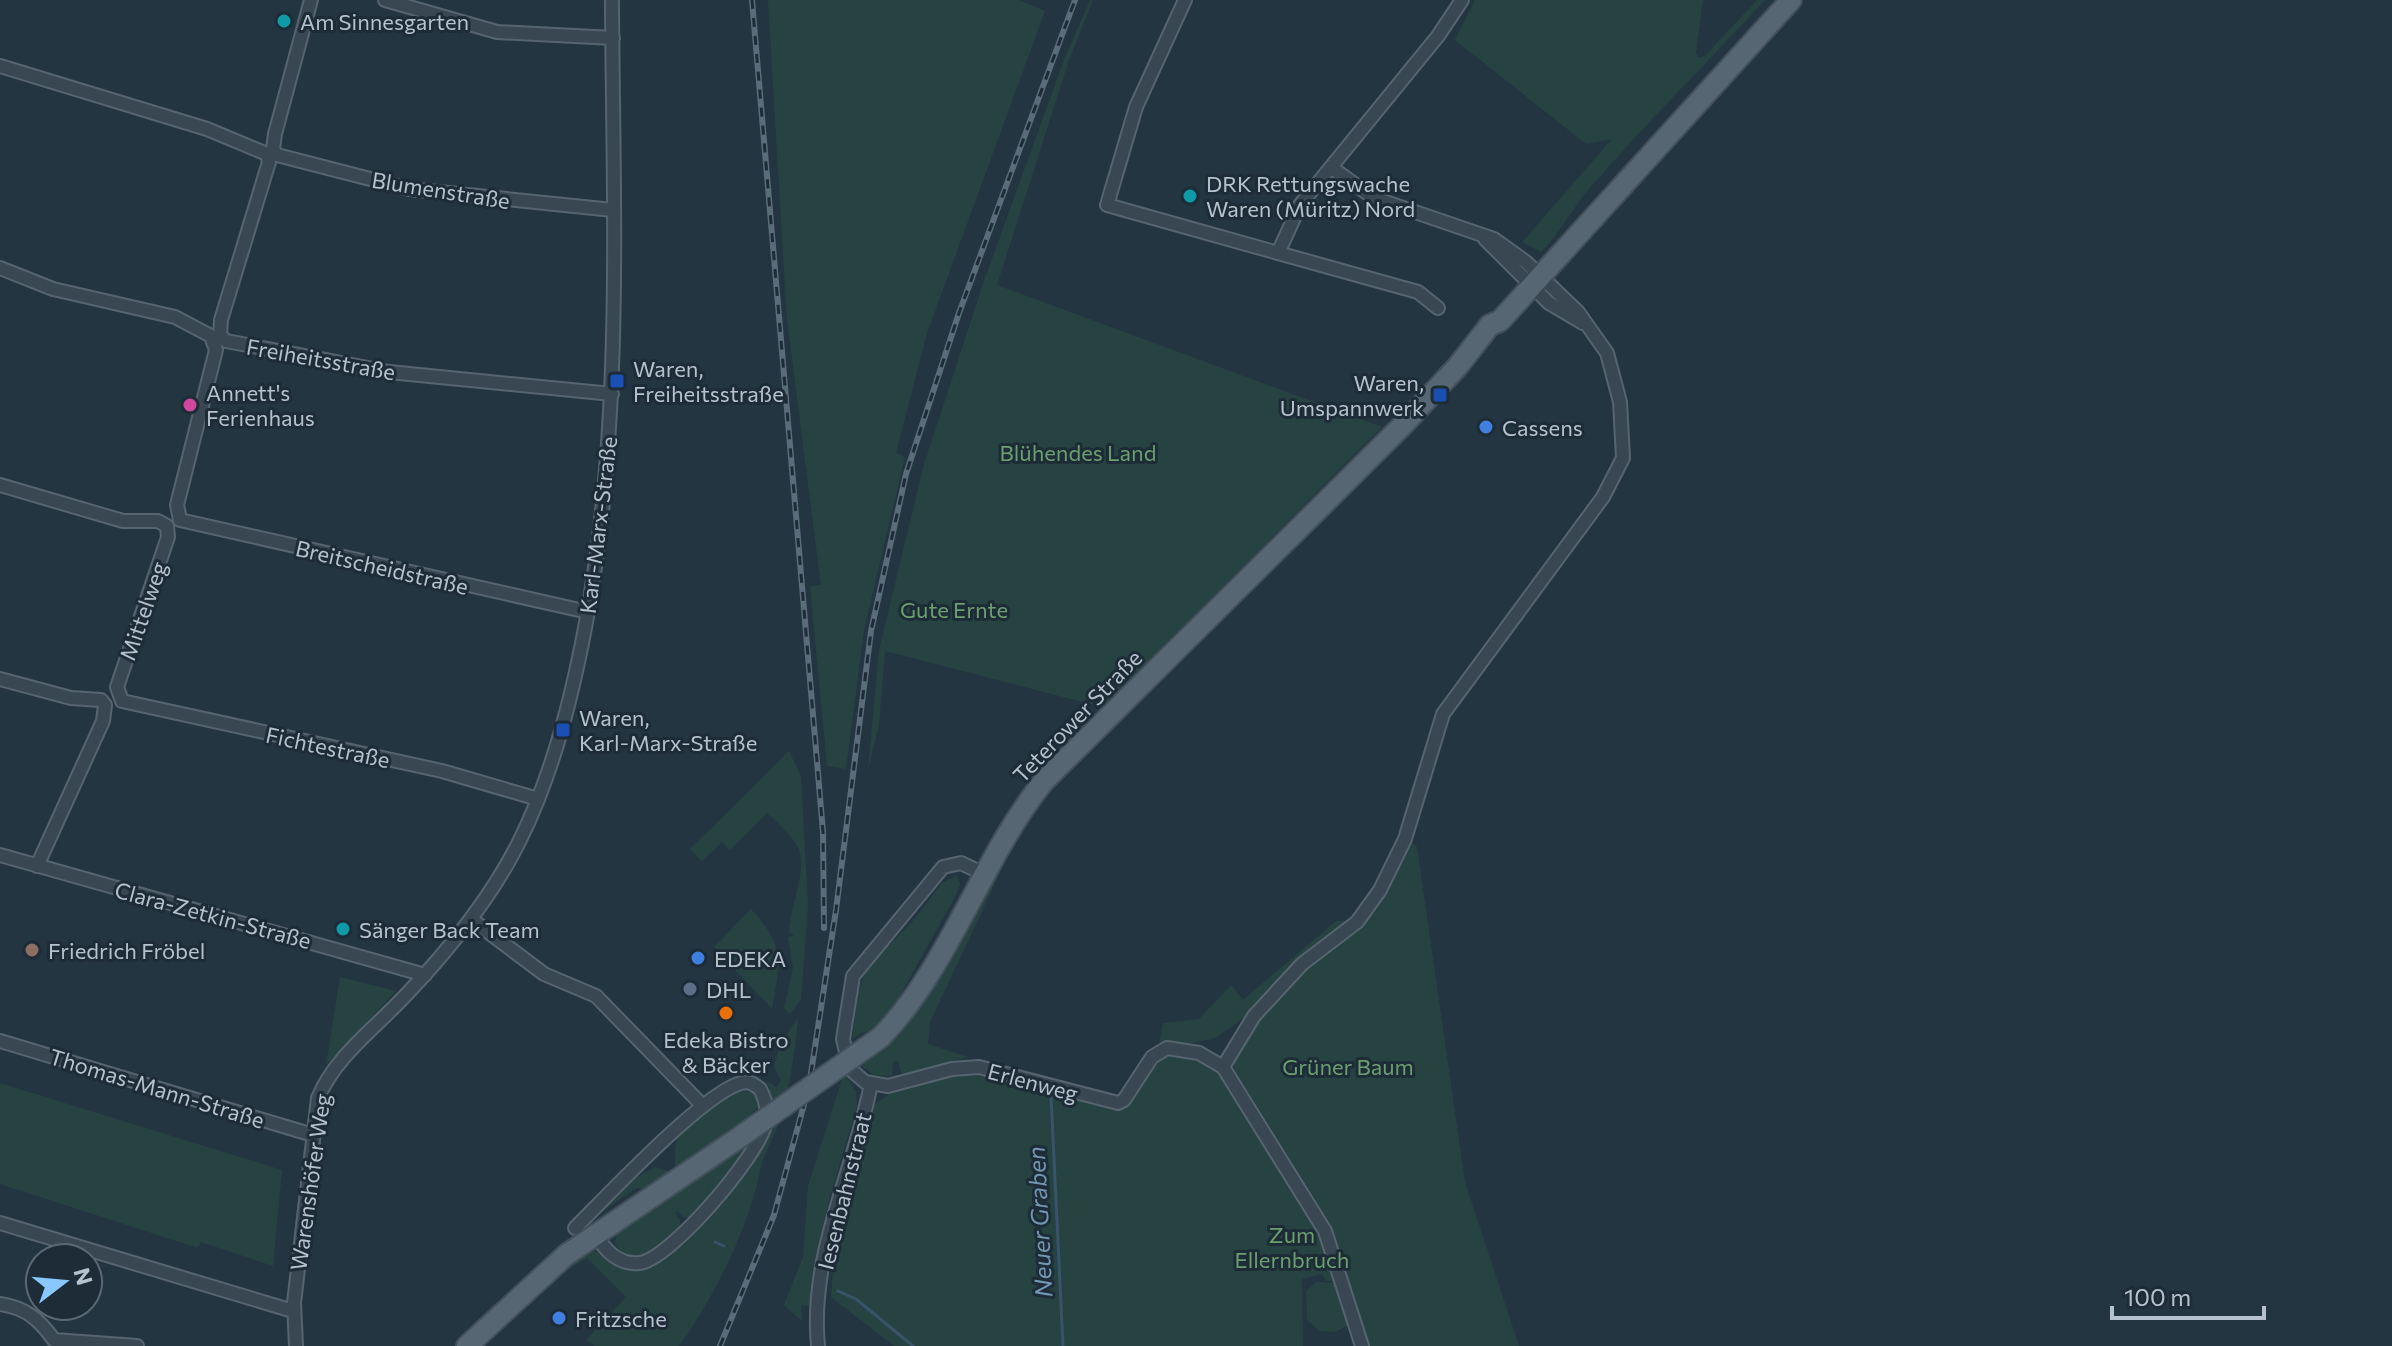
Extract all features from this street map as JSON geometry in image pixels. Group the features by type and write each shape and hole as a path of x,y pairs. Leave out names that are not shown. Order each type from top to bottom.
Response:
{"main road":[{"name":"Teterower Straße","path":"467,1346 585,1231 740,1137 881,1037 914,995 979,872 1030,798 1059,765 1383,445 1458,366 1490,325 1500,321 1539,279 1791,0"}],"street":[{"path":"270,152 311,0"},
{"path":"385,0 497,32 613,38"},
{"name":"Karl-Marx-Straße","path":"401,1000 471,919 505,869 538,799 573,687 600,534 612,394 612,0"},
{"path":"1185,0 1136,107 1107,205 1418,292 1438,308"},
{"path":"1278,253 1300,205 1438,36 1462,0"},
{"name":"Blumenstraße","path":"0,66 207,129 279,156 409,189 613,210"},
{"name":"Freiheitsstraße","path":"270,152 221,320 220,335 226,341 389,372 612,394"},
{"path":"1332,168 1374,198 1485,239 1539,279 1572,320 1587,328 1607,353 1620,402 1624,451 1617,475 1447,706 1426,760 1405,839 1380,890 1357,922 1302,964 1251,1019 1223,1067 1325,1231 1362,1346"},
{"name":"Freiheitsstraße","path":"0,268 65,292 175,317 211,336 216,350 172,522"},
{"name":"Breitscheidstraße","path":"0,485 123,521 172,522 588,612"},
{"name":"Mittelweg","path":"118,697 117,687 172,522"},
{"path":"0,679 71,698 105,703 103,721 37,866"},
{"name":"Fichtestraße","path":"118,697 124,702 219,725 442,771 538,799"},
{"name":"Clara-Zetkin-Straße","path":"0,855 425,975"},
{"path":"871,1084 855,1074 845,1052 843,1039 853,976 867,954 914,906 937,871 955,863 979,872"},
{"path":"471,919 544,974 596,996 703,1106"},
{"name":"Warenshöfer Weg","path":"296,1346 293,1311 318,1098 325,1080 401,1000"},
{"name":"Thomas-Mann-Straße","path":"0,1041 313,1135"},
{"name":"Erlenweg","path":"871,1084 898,1085 972,1066 1118,1103 1124,1100 1152,1057 1167,1048 1199,1053 1223,1067"},
{"name":"Teterower Straße","path":"742,1083 753,1083 763,1094 765,1124 740,1171 666,1248 647,1261 631,1263 613,1256 585,1231 703,1106 742,1083"},
{"name":"Iesenbahnstraat","path":"818,1346 818,1310 833,1218 871,1084"},
{"path":"0,1223 293,1311"},
{"path":"0,1304 16,1306 39,1320 54,1340 137,1346"}],"green space":[{"path":"768,0 1019,0 1045,11 927,333 896,453 905,457 864,630 846,769 827,766 810,586 821,585 787,320"},
{"name":"Blühendes Land","path":"1090,0 1093,0 1069,60 997,285 1382,427 1102,707 885,651 879,724 868,771 879,650 924,464 984,281 1064,60"},
{"path":"1475,0 1703,0 1696,53 1699,58 1705,56 1757,0 1765,0 1610,165 1541,252 1522,242 1612,139 1586,144 1455,40"},
{"path":"789,751 801,776 808,906 801,1000 790,1014 784,1008 793,968 788,937 794,936 789,932 801,865 797,845 767,813 730,850 722,842 702,861 690,849"},
{"name":"Grüner Baum","path":"1412,843 1417,847 1465,1182 1519,1346 1368,1346 1330,1224 1234,1069 1236,1049 1247,1029 1284,989 1362,922"},
{"path":"1004,857 1007,858 930,1022 928,1044 968,1057 902,1075 898,1061 893,1062 892,1076 874,1075 859,1064"},
{"path":"956,876 960,883 956,895 894,1006 880,1025 852,1038 859,988 867,968 912,922 942,883"},
{"path":"751,909 770,934 778,955 772,1009 714,947"},
{"path":"1354,920 1236,1024 1213,1039 1158,1049 1163,1023 1199,1019 1231,985 1243,1000 1336,921"},
{"path":"340,977 396,991 326,1065"},
{"path":"798,1018 792,1069 780,1120 764,1158 739,1239 692,1328 679,1346 595,1346 586,1340 626,1297 587,1258 551,1280 576,1258 590,1251 598,1252 629,1270 648,1269 719,1203 757,1154 768,1129 772,1104 766,1081 777,1087 781,1080 774,1067 780,1044"},
{"name":"Zum Ellernbruch","path":"1168,1052 1198,1057 1226,1076 1321,1234 1336,1281 1326,1281 1322,1274 1302,1279 1303,1346 894,1346 831,1297 833,1270 830,1262 846,1188 871,1107 892,1092 940,1078 972,1074 1120,1107 1133,1097 1152,1065"},
{"path":"844,1073 856,1092 857,1106 829,1200 810,1306 801,1305 802,1321 784,1305 803,1257 808,1186"},
{"path":"0,1083 282,1170 273,1266 201,1242 198,1248 0,1184"},
{"path":"746,1089 755,1094 760,1105 741,1123 725,1132 723,1138 675,1169 676,1144 682,1130 719,1100"},
{"path":"755,1137 737,1169 690,1217 684,1218 678,1211 675,1213 680,1220 680,1229 674,1235 646,1253 622,1253 615,1243 617,1232"},
{"path":"656,1167 670,1172 642,1189 636,1188 603,1211 637,1177"},
{"path":"1317,1282 1338,1283 1350,1325 1335,1332 1320,1331 1307,1320 1306,1291"}],"waterway":[{"name":"Neuer Graben","path":"1051,1096 1063,1346"},
{"path":"715,1242 724,1246"},
{"path":"838,1291 856,1299 913,1346"}],"railway":[{"path":"752,0 823,832 824,928"},
{"path":"720,1346 774,1215 809,1086 836,910 871,631 906,474 959,313 1075,0"}],"place":[{"name":"Am Sinnesgarten","path":"284,21"},
{"name":"DRK Rettungswache Waren (Müritz) Nord","path":"1190,196"},
{"name":"Waren, Freiheitsstraße","path":"617,381"},
{"name":"Waren, Umspannwerk","path":"1440,395"},
{"name":"Annett's Ferienhaus","path":"190,405"},
{"name":"Cassens","path":"1486,427"},
{"name":"Waren, Karl-Marx-Straße","path":"563,730"},
{"name":"Sänger Back Team","path":"343,929"},
{"name":"Friedrich Fröbel","path":"32,950"},
{"name":"EDEKA","path":"698,958"},
{"name":"DHL","path":"690,989"},
{"name":"Edeka Bistro & Bäcker","path":"726,1013"},
{"name":"Fritzsche","path":"559,1318"}],"park label":[{"name":"Gute Ernte","path":"954,609"}]}
